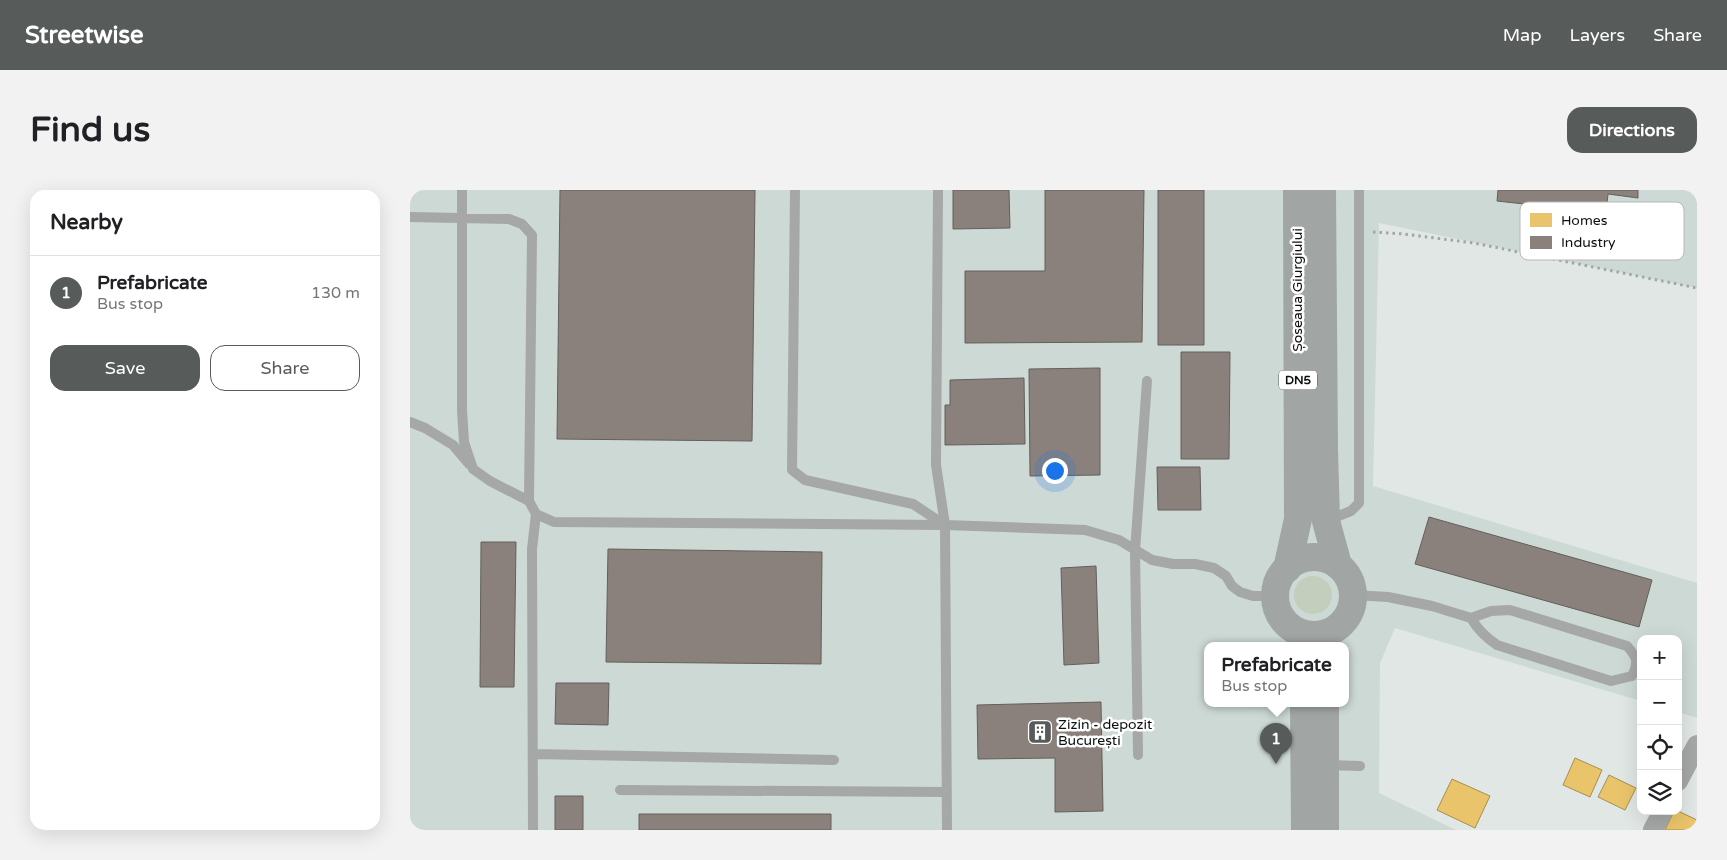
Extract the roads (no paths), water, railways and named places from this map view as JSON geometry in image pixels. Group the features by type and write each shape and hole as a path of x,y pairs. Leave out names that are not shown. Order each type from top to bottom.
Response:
{"highway":[{"name":"Șoseaua Giurgiului","path":"1276,596 1279,582 1287,569 1298,519 1297,190"},
{"name":"Șoseaua Giurgiului","path":"1322,190 1326,521 1338,565 1348,577 1353,595"},
{"path":"1287,569 1296,562 1317,558 1328,560 1338,565"},
{"path":"1276,596 1279,612 1292,635 1299,632 1315,635 1332,631 1338,635 1350,612 1353,595"},
{"path":"1304,707 1305,830"},
{"path":"1325,707 1325,830"}],"street":[{"path":"1682,773 1697,745"},
{"path":"1653,830 1661,815"}],"lane":[{"path":"462,190 462,410 464,442 473,468"},
{"path":"795,190 792,470 805,480 913,504 945,525"},
{"path":"938,190 936,465 945,525 947,830"},
{"path":"1326,521 1351,511 1359,503 1359,190"},
{"path":"410,217 509,218 522,224 532,235 529,501 536,514 532,549 533,830"},
{"path":"1138,755 1135,551 1147,381"},
{"path":"410,422 425,428 453,445 473,468 490,481 529,501"},
{"path":"536,514 554,522 945,525 1085,530 1119,540 1152,560 1173,564 1195,564 1214,568 1226,576 1232,586 1240,592 1253,596 1276,596"},
{"path":"1353,595 1388,597 1432,606 1472,618 1491,611 1510,610 1627,646 1636,658 1637,664 1632,676 1611,681 1497,645 1478,630 1472,618"},
{"path":"533,754 834,760"},
{"path":"1325,765 1360,766"},
{"path":"620,790 947,792"}],"place":[{"name":"Zizin - depozit București","path":"1040,732"},
{"name":"Prefabricate","path":"1276,764"}]}
